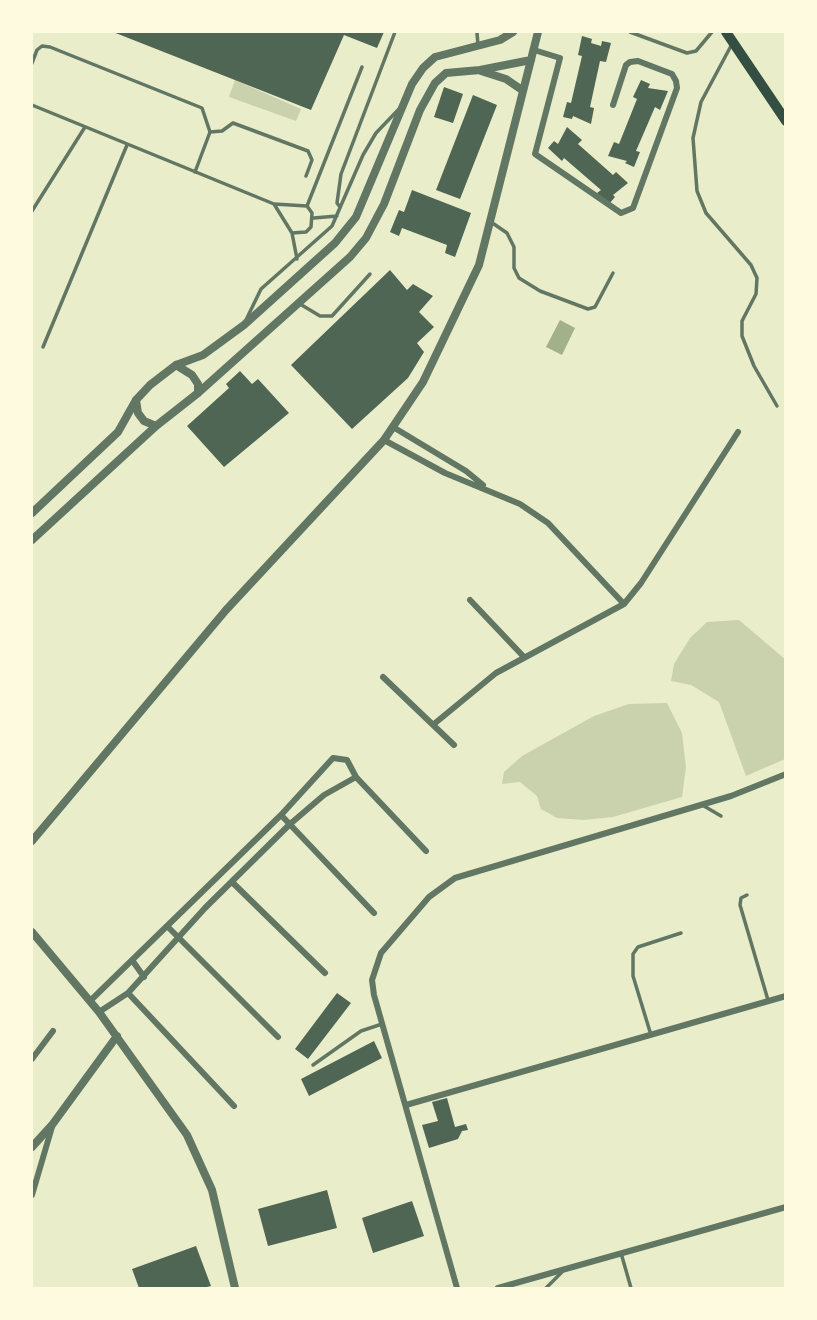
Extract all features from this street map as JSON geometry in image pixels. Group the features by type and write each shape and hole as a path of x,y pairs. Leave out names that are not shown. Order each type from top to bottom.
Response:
{"highway":[{"path":"726,32 784,118"}],"street":[{"path":"32,513 118,432 136,400 150,385 176,365 203,355 244,325 335,243 356,217 412,84 435,57 500,40 513,32"},
{"path":"32,841 226,610 384,440 423,382 452,327 479,265 538,32"},
{"path":"534,50 560,58 535,154 621,213 633,208 677,88 673,74 638,61 630,62 626,65 613,105"},
{"path":"32,540 156,426 198,393 350,257 366,238 384,204 420,110 435,83 446,73 461,69 480,70 531,60"},
{"path":"480,70 506,79 522,90"},
{"path":"176,365 192,375 198,384 198,393"},
{"path":"136,400 138,413 144,421 156,426"},
{"path":"393,427 466,471 484,486"},
{"path":"434,724 496,673 523,656 624,604 647,574 737,432"},
{"path":"384,440 446,473 484,486 520,504 548,523 624,604"},
{"path":"470,600 523,656"},
{"path":"383,677 454,745"},
{"path":"90,1001 281,815 333,758 347,760 356,776 426,851"},
{"path":"457,1289 374,995 375,966 405,921 446,884 489,866 702,804 786,774"},
{"path":"99,1012 128,993 179,940 205,908 289,825 324,794 356,776"},
{"path":"281,815 374,913"},
{"path":"232,882 325,973"},
{"path":"194,899 205,908"},
{"path":"167,926 278,1037"},
{"path":"32,932 117,1036 200,1158 212,1190 235,1289"},
{"path":"132,960 144,977"},
{"path":"128,993 234,1106"},
{"path":"406,1105 786,996"},
{"path":"32,1059 53,1031"},
{"path":"32,1147 52,1125 117,1036"},
{"path":"32,1195 52,1125"},
{"path":"498,1289 786,1207"}],"lane":[{"path":"341,208 337,203 341,174 395,32"},
{"path":"477,32 478,47"},
{"path":"630,32 687,53 696,51 712,32"},
{"path":"733,43 701,102 693,138 697,191 706,213 751,265 757,278 756,294 742,321 742,336 754,366 776,406"},
{"path":"32,63 37,50 42,46 50,47 202,108 210,132 195,172"},
{"path":"307,206 362,66"},
{"path":"244,325 261,289 321,238 337,216 370,142 404,103"},
{"path":"32,105 274,204 307,206"},
{"path":"210,132 222,131 233,123 308,151 312,160 306,176"},
{"path":"32,211 85,127"},
{"path":"43,346 128,144"},
{"path":"274,204 292,233 297,258"},
{"path":"307,206 314,218"},
{"path":"314,218 337,216"},
{"path":"292,233 306,232 314,218"},
{"path":"491,222 507,233 514,247 514,268 519,278 540,291 588,309 595,307 613,273"},
{"path":"298,303 320,316 332,316 370,274"},
{"path":"702,804 721,816"},
{"path":"747,895 741,898 740,905 768,1001"},
{"path":"651,1035 633,976 634,954 638,947 681,933"},
{"path":"313,1065 361,1031 382,1024"},
{"path":"621,1253 631,1289"},
{"path":"546,1289 563,1270"}],"shaded area":[{"path":"235,80 301,109 296,121 229,97"},
{"path":"560,320 575,328 562,355 546,347"},
{"path":"739,620 786,660 785,759 746,776 719,702 691,685 671,681 674,664 690,638 707,622"},
{"path":"667,703 682,733 686,767 682,797 613,817 583,820 557,818 541,809 537,796 520,782 502,784 504,772 522,756 594,716 629,704"}],"building":[{"path":"113,32 384,32 377,48 344,35 311,110"},
{"path":"582,36 601,46 602,41 611,43 606,62 600,61 590,107 594,108 591,124 573,116 572,119 563,117 567,102 571,103 582,56 578,55"},
{"path":"641,80 650,84 648,88 668,91 660,110 655,107 636,151 640,152 634,167 625,163 627,161 608,156 614,142 619,144 637,99 633,97"},
{"path":"444,87 463,94 453,123 434,117"},
{"path":"473,95 497,105 460,199 436,190"},
{"path":"567,127 582,140 578,144 613,175 616,172 628,183 613,195 615,197 609,204 597,193 601,190 548,148 554,141 558,144"},
{"path":"412,190 471,213 455,257 445,253 447,245 402,228 399,236 390,232 399,210 404,212"},
{"path":"390,270 407,290 413,284 433,296 419,312 434,327 417,343 424,352 408,378 352,429 291,365"},
{"path":"240,371 252,384 258,379 289,413 224,467 187,426 229,388 226,384"},
{"path":"337,993 351,1003 308,1059 295,1049"},
{"path":"374,1041 382,1058 309,1096 301,1079"},
{"path":"447,1098 455,1127 466,1124 468,1130 462,1131 458,1139 429,1148 422,1125 438,1121 432,1102"},
{"path":"327,1190 337,1228 268,1246 258,1209"},
{"path":"412,1201 424,1236 373,1253 362,1218"},
{"path":"196,1246 211,1286 139,1288 132,1269"}]}
